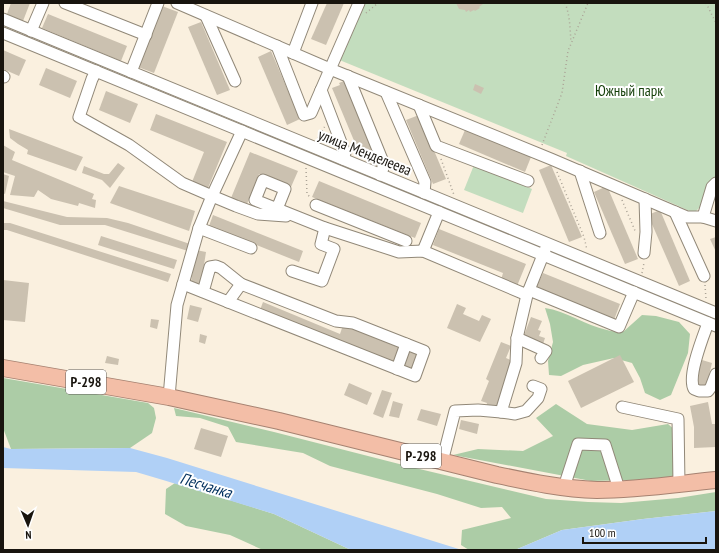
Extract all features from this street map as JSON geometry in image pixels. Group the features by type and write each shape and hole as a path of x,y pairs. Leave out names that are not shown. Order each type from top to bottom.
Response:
{"highway":[{"name":"Р-298","path":"3,368 169,397 279,421 497,475 564,487 596,490 648,488 716,480"}],"street":[{"path":"31,31 43,3"},
{"path":"65,3 146,35"},
{"path":"131,72 158,3"},
{"path":"176,3 330,69 580,171 687,217 704,217 716,221"},
{"path":"292,53 312,3"},
{"path":"277,46 304,115 311,113 359,3"},
{"path":"206,16 235,81"},
{"name":"улица Менделеева","path":"3,19 716,313"},
{"name":"улица Менделеева","path":"3,33 712,324"},
{"path":"96,71 79,117 129,145 182,183 258,214 294,216"},
{"path":"348,76 382,162 383,168 380,175"},
{"path":"320,90 345,153 343,159"},
{"path":"386,92 425,182 424,193"},
{"path":"419,105 436,146 528,181"},
{"path":"169,397 177,305 199,228 242,131"},
{"path":"580,171 600,233"},
{"path":"704,217 712,188 716,183"},
{"path":"644,253 646,232 645,199"},
{"path":"316,205 406,241"},
{"path":"277,209 325,228 399,252 423,251 619,327 634,292"},
{"path":"423,251 439,212"},
{"path":"675,212 704,276"},
{"path":"356,238 362,223"},
{"path":"199,228 251,248"},
{"path":"292,271 322,281 334,249 321,244 325,228"},
{"path":"501,412 516,363 517,338 528,293 547,243"},
{"path":"183,284 203,292 228,302 415,376 424,351 353,323 336,321 241,284 221,268 216,266 210,267 203,292"},
{"path":"228,302 241,284"},
{"path":"712,324 694,367 692,383 694,389 699,391 708,390 711,387 716,374"},
{"path":"517,338 546,351 541,358"},
{"path":"397,369 406,344"},
{"path":"442,462 455,411 478,410 515,414 526,411 538,398 541,389 534,386"},
{"path":"622,407 678,418 679,484"},
{"path":"564,487 578,444 606,445 619,489"}],"path":[{"path":"565,3 567,7 571,44"},
{"path":"543,145 562,93 568,50 588,3"},
{"path":"706,3 716,23"},
{"path":"316,142 330,115"},
{"path":"436,146 455,197"},
{"path":"551,159 584,237 588,254"},
{"path":"306,166 307,194 316,205"},
{"path":"617,187 636,233"},
{"path":"641,275 645,261 644,253"},
{"path":"704,276 707,303"}],"green space":[{"name":"Южный парк","path":"361,3 716,3 716,177 710,188 706,201 694,213 566,156 567,153 337,59"},
{"path":"474,165 532,189 523,213 464,190"},
{"path":"545,308 560,312 609,331 623,332 642,315 656,316 679,322 690,334 688,353 671,395 660,400 645,393 640,378 632,363 614,358 583,365 561,376 549,375 548,361 553,342 550,324"},
{"path":"3,378 148,403 154,408 156,418 152,433 130,448 11,449 3,428"},
{"path":"556,404 587,424 632,430 668,424 676,431 674,479 591,481 453,455 478,449 523,451 553,436 536,418"},
{"path":"174,408 546,499 621,503 678,498 716,492 716,511 562,530 515,550 469,550 461,545 462,530 511,518 502,507 481,508 437,494 330,466 303,453 236,442 228,427 200,418 176,416"},
{"path":"175,483 274,514 351,550 263,550 230,535 186,526 165,514 166,489"}],"water":[{"name":"Песчанка","path":"3,447 11,449 130,448 167,458 462,550 351,550 274,514 136,472 3,468"},
{"path":"716,511 716,550 515,550 562,530"}],"building":[{"path":"11,3 30,3 23,21 7,14"},
{"path":"327,3 344,3 326,45 311,39"},
{"path":"456,3 483,4 475,11 470,12 469,10 466,12 465,10 459,9"},
{"path":"162,6 178,12 154,73 138,67"},
{"path":"48,14 127,46 121,61 42,28"},
{"path":"201,22 230,90 217,95 188,27"},
{"path":"3,50 26,60 19,76 3,69"},
{"path":"271,51 300,119 287,125 258,57"},
{"path":"46,68 77,81 70,98 39,85"},
{"path":"344,81 372,150 360,155 332,88 340,85 339,83"},
{"path":"475,84 484,88 481,94 473,90"},
{"path":"106,91 138,104 130,123 99,110"},
{"path":"156,114 227,142 208,188 192,182 204,152 150,130"},
{"path":"419,115 446,179 433,184 406,120"},
{"path":"9,129 83,157 76,171 27,154 28,150 10,138"},
{"path":"465,130 531,157 525,172 459,144"},
{"path":"3,145 15,152 12,160 94,194 92,199 96,200 95,208 79,203 78,206 51,199 38,190 34,197 10,195 15,176 3,172"},
{"path":"250,152 298,171 291,187 259,174 247,204 231,198"},
{"path":"118,163 125,168 110,188 102,180 82,173 84,166 104,174 109,174"},
{"path":"551,165 582,237 569,242 539,170"},
{"path":"3,174 9,176 5,194 3,193"},
{"path":"319,181 421,223 415,238 312,197"},
{"path":"119,186 195,211 189,231 110,203"},
{"path":"607,186 638,259 625,264 594,192"},
{"path":"3,201 67,217 107,218 128,223 190,244 188,251 105,225 60,225 3,208"},
{"path":"660,210 690,281 679,286 648,215"},
{"path":"213,215 303,251 299,262 209,226"},
{"path":"3,223 10,223 171,274 168,282 7,230 3,230"},
{"path":"439,229 526,264 517,286 501,280 503,273 433,245"},
{"path":"101,236 177,260 174,269 98,245"},
{"path":"716,237 716,252 710,239"},
{"path":"196,250 206,252 201,284 191,282"},
{"path":"543,273 620,304 614,320 536,288"},
{"path":"3,280 29,283 25,322 3,320"},
{"path":"263,302 340,334 343,325 400,348 394,364 260,310"},
{"path":"457,304 466,308 463,314 479,321 482,315 491,319 480,342 447,328"},
{"path":"190,305 202,308 198,322 187,319"},
{"path":"531,317 542,321 538,330 541,331 539,336 545,338 542,347 523,338"},
{"path":"151,319 159,320 157,329 150,327"},
{"path":"200,334 207,336 205,344 199,342"},
{"path":"501,342 511,346 506,358 515,362 495,410 486,407 487,403 481,401 489,381 486,379"},
{"path":"408,350 417,353 411,370 402,367"},
{"path":"620,355 634,382 581,408 568,381"},
{"path":"107,356 119,359 118,365 105,363"},
{"path":"702,360 712,363 706,388 695,385"},
{"path":"349,383 372,393 367,405 344,395"},
{"path":"382,390 392,393 383,418 373,414"},
{"path":"393,401 403,404 399,418 389,416"},
{"path":"708,402 712,424 716,424 716,447 694,448 694,427 690,406"},
{"path":"421,409 441,414 437,426 417,420"},
{"path":"461,420 479,424 477,434 459,429"},
{"path":"201,428 228,436 221,457 194,449"}]}
